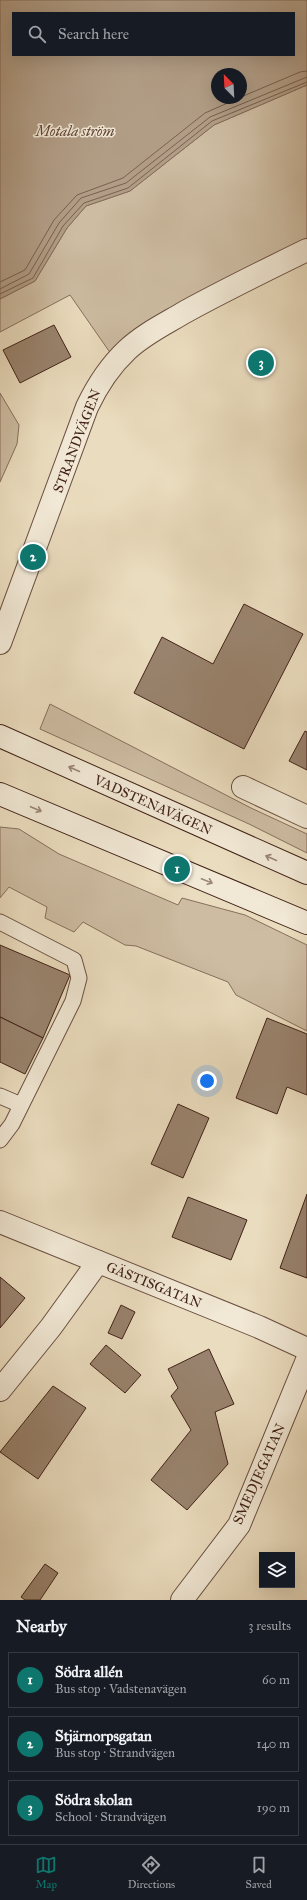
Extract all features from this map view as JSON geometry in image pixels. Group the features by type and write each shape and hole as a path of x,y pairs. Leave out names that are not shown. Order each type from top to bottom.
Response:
{"street":[{"name":"STRANDVÄGEN","path":"0,643 87,407 98,386 113,366 126,350 146,334 218,294 307,250"},
{"name":"VADSTENAVÄGEN","path":"0,736 307,873"},
{"path":"243,787 307,817"},
{"path":"0,794 307,923"},
{"name":"GÄSTISGATAN","path":"0,1222 259,1327 307,1349"},
{"path":"0,1390 51,1327 98,1262"},
{"name":"SMEDJEGATAN","path":"182,1600 238,1525 307,1360"}],"lane":[{"path":"0,922 74,960 79,978 74,1001 12,1124 0,1140"},
{"path":"0,1096 21,1105"}],"shaded area":[{"path":"307,85 307,245 118,364 70,295 0,332 0,299 35,281 67,228 86,206 130,191 214,125"},
{"path":"0,393 19,425 17,444 0,482"},
{"path":"50,704 251,808 307,834 307,853 249,824 40,729"},
{"path":"0,827 19,829 59,854 178,905 182,898 245,915 307,945 307,1031 236,995 228,982 136,946 125,945 83,922 74,932 45,918 47,907 9,887 0,898"}],"water":[{"name":"Motala ström","path":"0,0 307,0 307,85 214,125 130,191 86,206 67,228 35,281 0,299"}],"building":[{"path":"54,325 71,357 20,383 3,350"},
{"path":"244,604 303,634 244,749 134,693 162,637 213,664"},
{"path":"305,731 307,732 307,770 289,761"},
{"path":"0,945 70,975 43,1038 0,1017"},
{"path":"0,1017 43,1038 25,1074 0,1062"},
{"path":"267,1018 307,1034 307,1095 287,1087 277,1114 236,1098"},
{"path":"178,1104 209,1118 183,1178 151,1164"},
{"path":"307,1194 307,1278 280,1268"},
{"path":"188,1197 247,1220 231,1260 172,1237"},
{"path":"0,1277 25,1298 0,1328"},
{"path":"121,1305 135,1312 122,1339 108,1333"},
{"path":"106,1345 141,1375 125,1393 90,1364"},
{"path":"209,1349 234,1404 215,1412 228,1464 187,1510 151,1480 191,1430 171,1396 178,1388 168,1369"},
{"path":"53,1386 86,1408 38,1479 0,1452"},
{"path":"45,1564 58,1573 40,1600 25,1600 21,1597"}],"place":[{"name":"Södra skolan","path":"261,363"},
{"name":"Stjärnorpsgatan","path":"33,557"},
{"name":"Södra allén","path":"177,869"}]}
